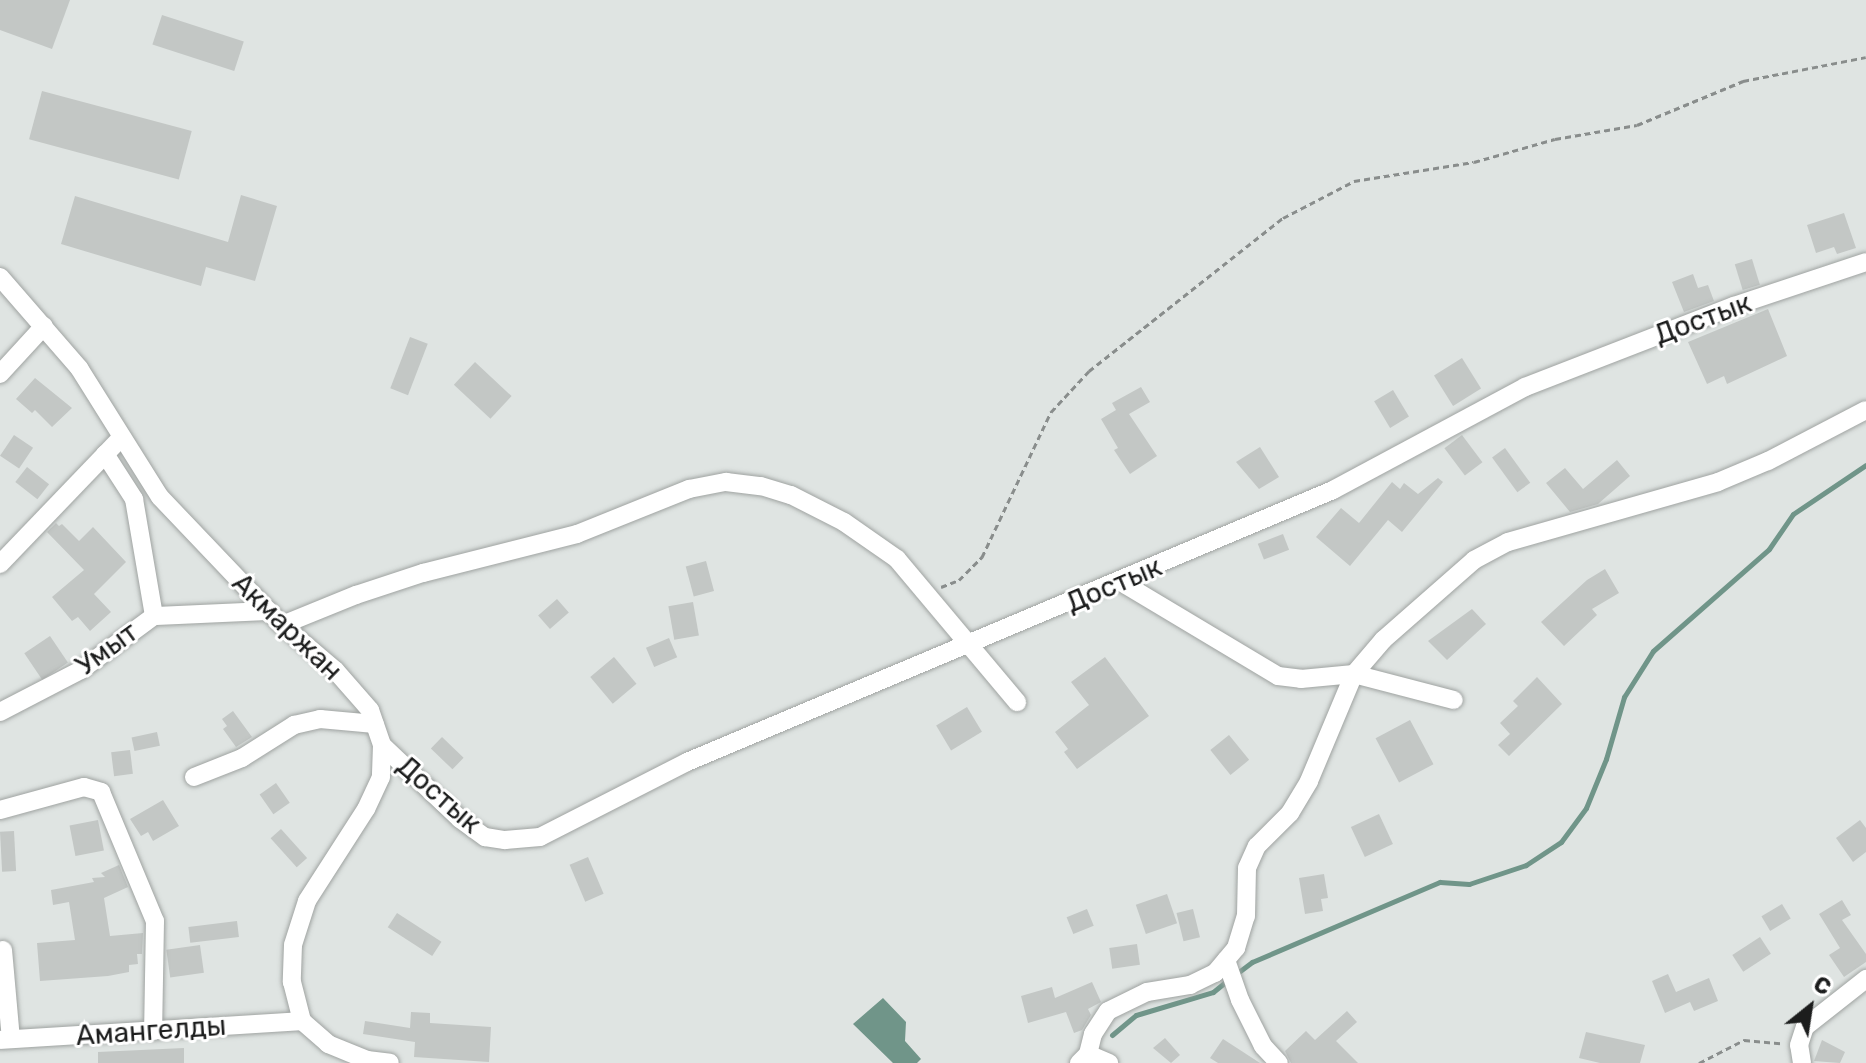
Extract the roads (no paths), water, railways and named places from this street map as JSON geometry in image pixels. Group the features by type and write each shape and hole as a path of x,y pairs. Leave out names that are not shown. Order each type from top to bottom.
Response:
{"street":[{"name":"Достык","path":"382,745 460,819 485,837 505,840 540,837 687,762 1121,582 1333,490 1525,387 1734,306 1866,262"},
{"name":"Акмаржан","path":"0,277 79,368 160,497 276,618 335,670 370,710 382,745 381,777 366,809 307,901 293,945 292,982 302,1021"},
{"path":"0,374 44,326"},
{"path":"1109,1063 1084,1058 1093,1034 1108,1011 1147,992 1190,985 1215,973 1236,948 1246,916 1247,868 1257,846 1290,813 1309,781 1354,674 1383,640 1474,560 1508,542 1718,482 1768,461 1866,410"},
{"path":"0,564 121,438"},
{"path":"105,454 134,499 154,616"},
{"name":"Умыт","path":"0,712 81,670 154,616 276,618 521,545 577,534 689,489 726,482 761,486 791,495 844,522 897,559 972,644 1017,702"},
{"path":"1121,582 1278,676 1301,679 1354,674 1454,700"},
{"path":"194,777 242,758 294,725 320,719 375,724"},
{"path":"0,810 84,787 101,792 155,921 153,1031"},
{"path":"3,950 6,1040"},
{"path":"1226,960 1240,1000 1263,1046 1279,1063"},
{"path":"1800,1054 1805,1027 1866,979"},
{"path":"302,1021 328,1044 367,1060 390,1063"},
{"name":"Амангелды","path":"6,1040 302,1021"}],"waterway":[{"path":"1236,974 1252,962 1440,882 1469,884 1526,865 1561,842 1586,808 1606,759 1624,697 1653,651 1769,549 1793,514 1866,465"},
{"path":"1112,1035 1136,1015 1213,992 1228,980"}]}
